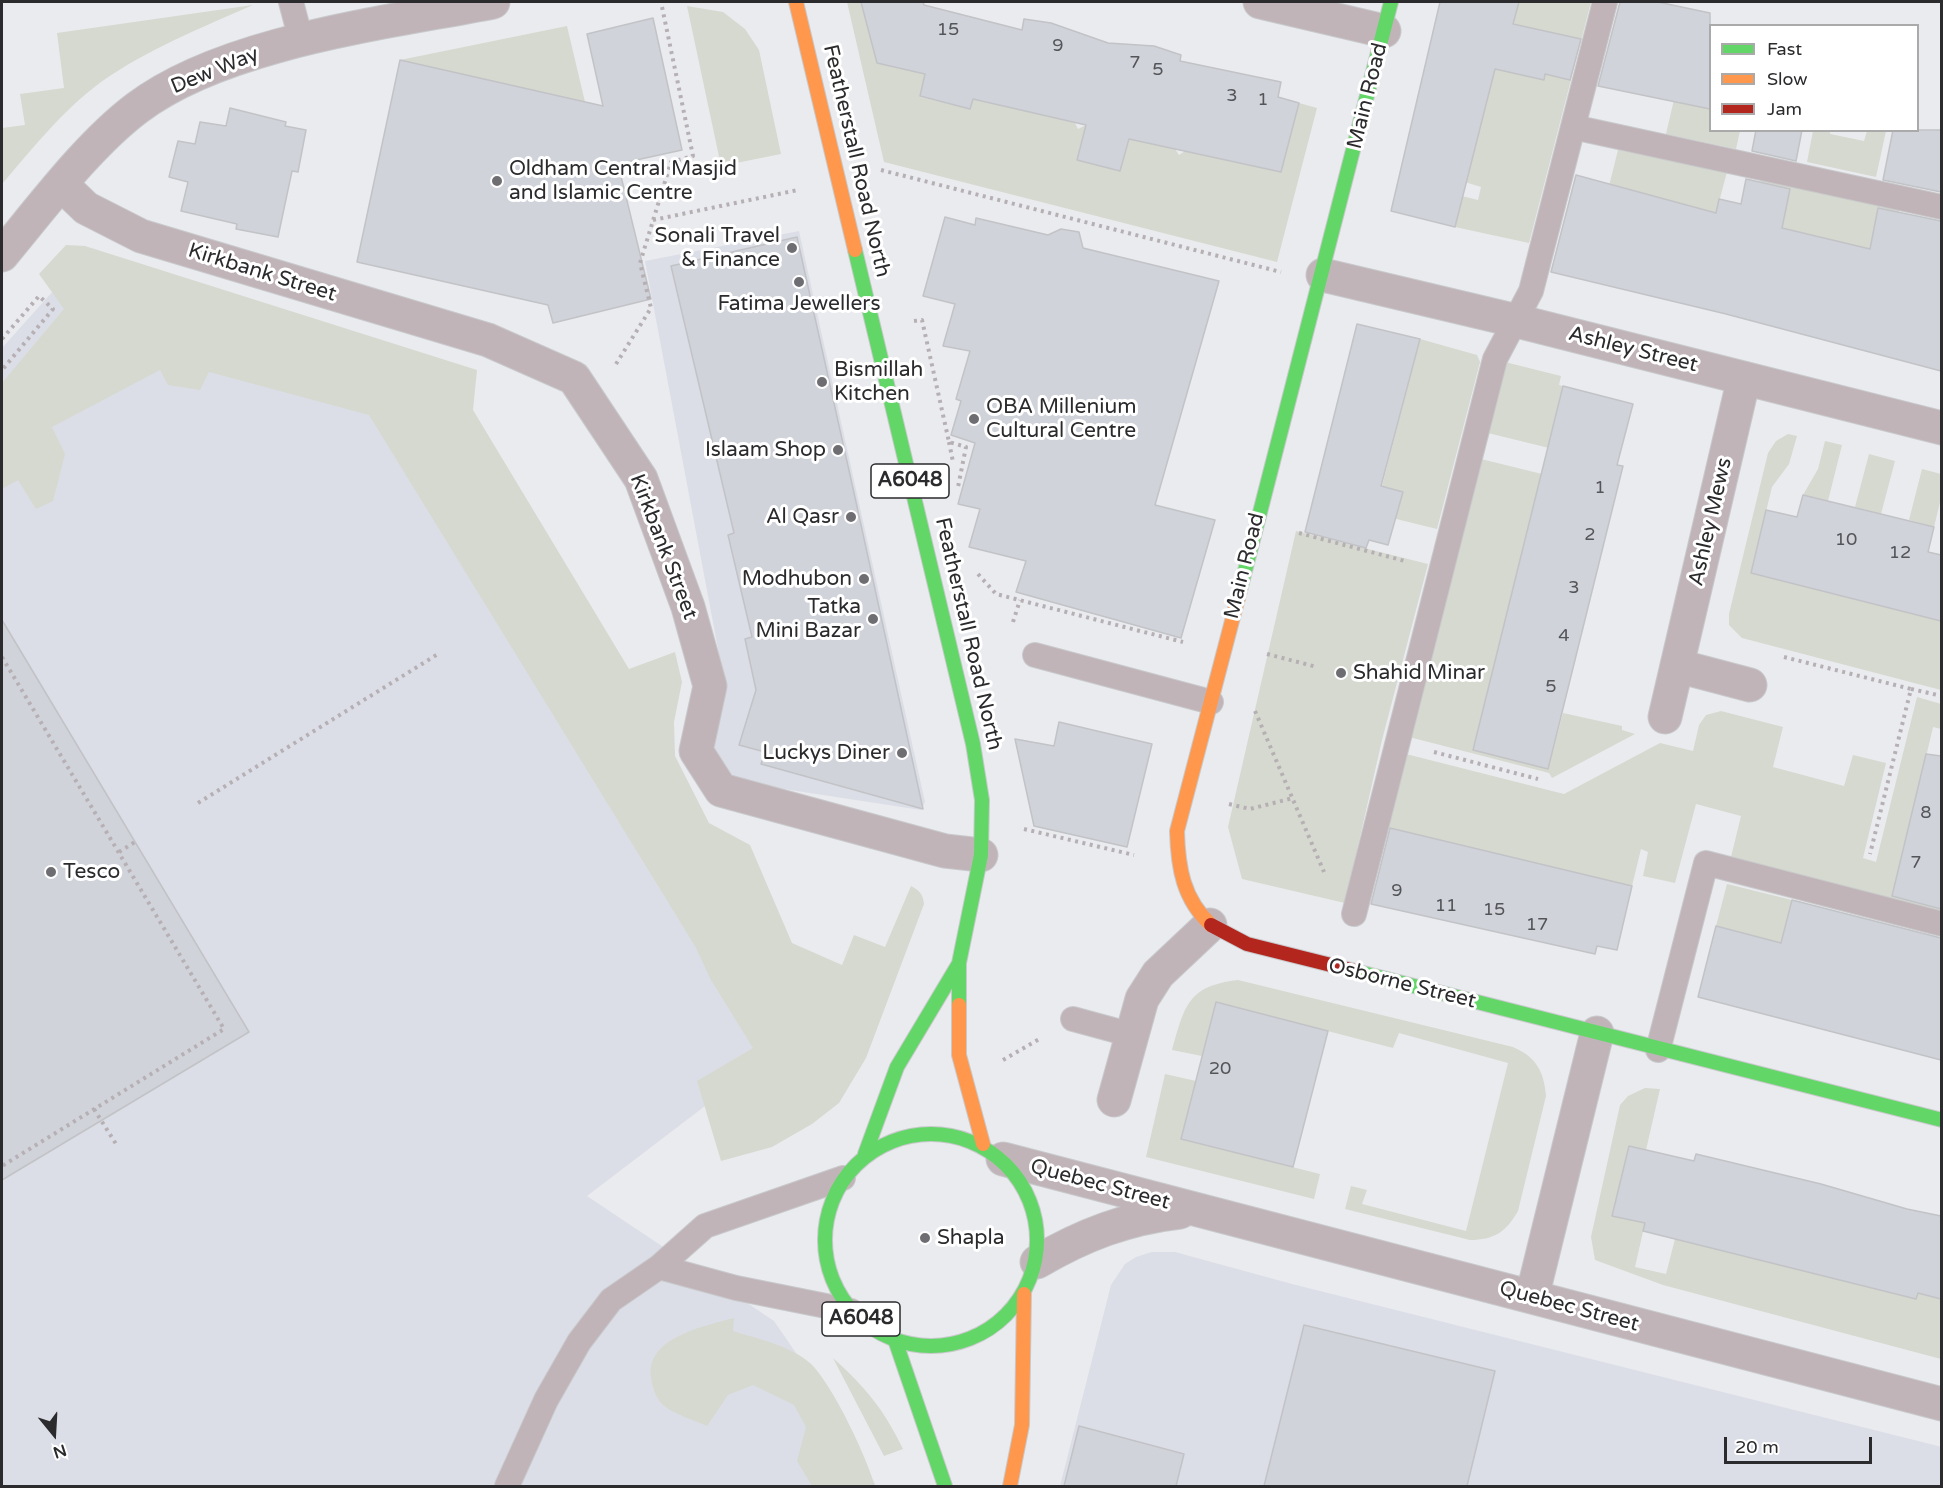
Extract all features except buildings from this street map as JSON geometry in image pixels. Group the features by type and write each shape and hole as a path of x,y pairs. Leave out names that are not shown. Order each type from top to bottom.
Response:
{"main road":[{"name":"Featherstall Road North","path":"796,2 973,744 982,800 981,855 959,963 959,1054 993,1152"},
{"name":"Main Road","path":"1210,925 1190,902 1178,867 1177,831 1323,274 1387,16"},
{"name":"Osborne Street","path":"1210,925 1247,944 1941,1120"},
{"name":"Featherstall Road North","path":"865,1154 897,1067 959,963"},
{"name":"A6048","path":"915,1136 950,1136 993,1152 1021,1179 1033,1202 1037,1262 1024,1294 1000,1323 968,1340 931,1347 895,1340 871,1328 851,1311 832,1281 824,1246 827,1210 843,1178 865,1154 915,1136"},
{"name":"A6048","path":"1010,1486 1023,1425 1024,1294"},
{"name":"A6048","path":"895,1340 945,1486"}],"street":[{"name":"Dew Way","path":"2,255 61,184 137,108 179,82 249,54 301,40 493,2"},
{"path":"1260,2 1387,16"},
{"name":"Kirkbank Street","path":"61,184 86,208 141,237 488,340 574,378 641,479 687,607 710,686 696,751 721,790 945,851 981,855"},
{"name":"Ashley Street","path":"1323,274 1941,429"},
{"name":"Ashley Mews","path":"1665,717 1744,378"},
{"path":"1678,666 1750,685"},
{"path":"1114,1100 1142,999 1158,974 1210,925"},
{"path":"1532,1297 1597,1033"},
{"name":"Quebec Street","path":"993,1152 1197,1210 1941,1404"},
{"name":"Quebec Street","path":"1037,1262 1097,1230 1147,1216 1197,1210"}],"lane":[{"path":"291,2 301,40"},
{"path":"1354,914 1395,742 1495,359 1513,320 1531,291 1605,2"},
{"path":"1573,128 1941,207"},
{"path":"1035,656 1211,702"},
{"path":"1658,1050 1706,863 1941,924"},
{"path":"1073,1019 1132,1035"},
{"path":"507,1486 546,1400 579,1342 611,1300 659,1267 705,1226 843,1178"},
{"path":"659,1267 736,1288 851,1311"}],"path":[{"path":"591,404 651,308 640,263 671,162 693,156 661,2"},
{"path":"875,168 1282,272 1323,274"},
{"path":"653,220 802,189"},
{"path":"2,339 39,296 53,309 2,369"},
{"path":"911,322 922,320 949,442 966,447 956,497"},
{"path":"1292,531 1440,570"},
{"path":"971,566 996,594 1188,643"},
{"path":"1263,653 1317,667"},
{"path":"198,803 438,654"},
{"path":"1780,656 1941,696"},
{"path":"2,657 224,1029 2,1166"},
{"path":"1870,854 1911,689"},
{"path":"1251,702 1328,880"},
{"path":"1395,742 1538,779"},
{"path":"1226,803 1250,809 1293,798"},
{"path":"1018,828 1134,855"},
{"path":"118,852 138,840"},
{"path":"995,1065 1073,1019"},
{"path":"93,1109 116,1144"}],"shaded area":[{"path":"847,2 861,2 877,62 925,74 920,97 970,109 990,32 1027,111 1075,123 1078,129 1086,125 1079,151 1085,162 1120,171 1130,138 1175,149 1179,155 1185,151 1280,172 1299,103 1317,108 1277,262 884,162"},
{"path":"1519,2 1591,2 1529,243 1455,227 1462,196 1478,200 1481,187 1465,182 1494,59 1496,69 1544,80 1555,34 1507,23 1502,14 1515,17"},
{"path":"253,5 156,49 101,82 61,117 2,184 2,128 25,125 20,94 64,88 57,33"},
{"path":"687,6 723,12 745,29 759,50 781,154 721,166"},
{"path":"567,26 585,102 400,60"},
{"path":"1678,82 1689,105 1709,109 1709,132 1740,132 1736,149 1666,134"},
{"path":"1813,132 1830,132 1830,134 1864,141 1867,132 1886,132 1876,177 1807,162"},
{"path":"1618,150 1727,172 1716,213 1609,186"},
{"path":"1761,179 1900,209 1887,257 1750,223"},
{"path":"799,231 925,802 921,810 705,777 725,686 645,261"},
{"path":"66,245 85,246 477,370 473,410 629,669 675,652 682,682 674,722 675,756 709,823 750,845 792,943 842,965 854,935 885,947 911,886 922,895 924,904 866,1058 839,1103 812,1124 772,1147 721,1161 697,1081 753,1048 711,980 695,946 369,415 209,372 200,390 168,385 160,370 52,427 65,454 53,501 36,509 18,480 2,489 2,383 64,309 39,274"},
{"path":"87,253 424,384 827,1013 587,1196 774,1321 836,1411 876,1486 2,1486 2,348"},
{"path":"1420,339 1477,355 1480,362 1437,529 1376,514 1403,492 1382,486"},
{"path":"1505,362 1561,376 1559,385 1563,386 1549,448 1488,433"},
{"path":"1788,434 1797,436 1789,464 1772,487 1751,573 1941,621 1941,690 1742,638 1729,625 1729,614 1768,453 1776,441"},
{"path":"1825,441 1842,445 1828,501 1803,495 1818,469"},
{"path":"1869,454 1895,461 1881,514 1855,507"},
{"path":"1481,459 1542,474 1473,749 1548,769 1563,713 1622,726 1622,730 1635,734 1552,778 1549,773 1409,737"},
{"path":"1922,469 1941,474 1941,498 1934,527 1909,520"},
{"path":"1296,531 1428,564 1382,740 1345,903 1242,879 1228,827"},
{"path":"1917,697 1941,704 1941,729 1933,727 1926,757 1904,891 1941,901 1941,912 1731,857 1741,816 1696,804 1675,883 1643,876 1648,852 1641,849 1632,886 1388,828 1406,754 1564,794 1660,743 1693,751 1699,725 1706,715 1721,711 1783,727 1773,767 1844,786 1853,755 1886,763 1863,858 1876,862"},
{"path":"1727,884 1792,900 1781,943 1716,926"},
{"path":"1238,980 1513,1047 1528,1055 1541,1072 1546,1096 1518,1211 1509,1224 1493,1236 1470,1240 1345,1209 1351,1186 1367,1190 1362,1204 1466,1231 1508,1063 1399,1033 1393,1048 1216,1002 1202,1056 1172,1050 1185,1010 1198,993 1208,987"},
{"path":"1165,1074 1196,1081 1181,1139 1320,1174 1314,1199 1146,1157"},
{"path":"1645,1088 1660,1089 1646,1150 1629,1146 1613,1216 1645,1223 1635,1267 1666,1274 1675,1239 1915,1299 1918,1293 1941,1299 1941,1359 1663,1285 1595,1260 1591,1237 1620,1105 1628,1096"},
{"path":"1152,1252 1175,1252 1292,1284 1942,1447 1941,1486 1060,1486 1111,1285 1125,1264 1136,1257"},
{"path":"734,1318 733,1331 773,1343 793,1352 810,1363 819,1373 848,1422 875,1486 812,1486 797,1461 806,1427 794,1405 753,1385 728,1395 707,1426 676,1413 661,1403 654,1391 651,1377 652,1363 658,1352 667,1343 680,1336"},
{"path":"833,1358 873,1399 903,1449 884,1456"}],"traffic: fast":[{"path":"1238,598 1391,2"},
{"path":"855,250 973,744 982,800 981,855 959,963 959,1005"},
{"path":"865,1154 897,1067 958,965"},
{"path":"1355,971 1942,1120"},
{"path":"921,1134 941,1134 962,1138 981,1146 1006,1165 1019,1181 1029,1199 1035,1219 1037,1240 1035,1261 1029,1281 1019,1299 1006,1315 981,1334 962,1342 941,1346 921,1346 900,1342 881,1334 849,1307 837,1290 829,1271 825,1250 825,1230 829,1209 837,1190 864,1158 881,1146 900,1138 921,1134"},
{"path":"895,1340 945,1486"}],"traffic: slow":[{"path":"796,2 855,250"},
{"path":"1211,925 1188,894 1181,870 1177,831 1238,598"},
{"path":"959,1005 959,1055 983,1144"},
{"path":"1010,1486 1022,1425 1024,1294"}],"traffic: jam":[{"path":"1211,925 1247,944 1355,971"}],"place":[{"name":"Oldham Central Masjid and Islamic Centre","path":"497,181"},
{"name":"Sonali Travel & Finance","path":"792,248"},
{"name":"Fatima Jewellers","path":"799,282"},
{"name":"Bismillah Kitchen","path":"822,382"},
{"name":"OBA Millenium Cultural Centre","path":"974,419"},
{"name":"Islaam Shop","path":"838,450"},
{"name":"Al Qasr","path":"851,517"},
{"name":"Modhubon","path":"864,579"},
{"name":"Tatka Mini Bazar","path":"873,619"},
{"name":"Shahid Minar","path":"1341,673"},
{"name":"Luckys Diner","path":"902,753"},
{"name":"Tesco","path":"51,872"},
{"name":"Shapla","path":"925,1238"}]}
